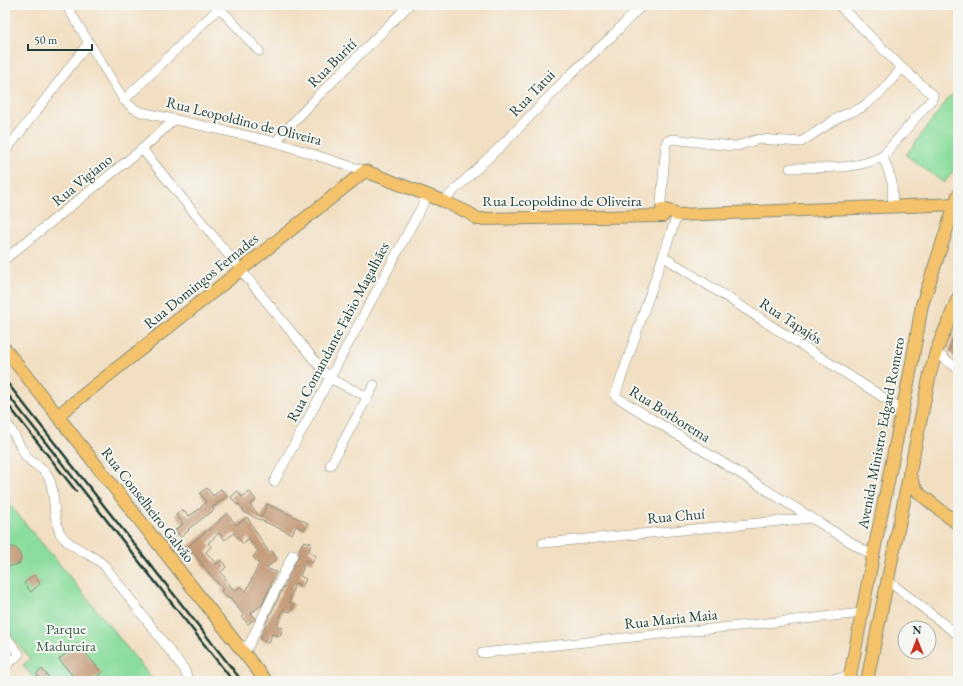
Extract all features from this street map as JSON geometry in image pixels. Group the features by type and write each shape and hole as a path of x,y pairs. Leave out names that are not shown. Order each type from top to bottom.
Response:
{"main road":[{"name":"Rua Leopoldino de Oliveira","path":"365,171 428,195 469,213 478,219 663,216 662,209 673,212 677,215 893,206 957,201"},
{"name":"Rua Domingos Fernades","path":"57,416 365,171"},
{"name":"Avenida Ministro Edgard Romero","path":"850,679 924,299 957,201"},
{"path":"867,681 930,374 936,352 958,298"},
{"name":"Rua Conselheiro Galvão","path":"5,349 266,681"},
{"path":"909,472 914,486 920,494 958,524"}],"street":[{"name":"Rua Burití","path":"275,142 318,96 409,5"},
{"name":"Rua Tatui","path":"443,202 642,5"},
{"path":"790,168 855,166 875,160 883,156 932,99 932,95 902,68 839,5"},
{"path":"124,100 219,6 259,51"},
{"name":"Rua Leopoldino de Oliveira","path":"71,7 89,42 128,105 141,112 275,142 365,171"},
{"path":"5,152 89,42"},
{"path":"662,209 660,202 666,143 669,140 732,146 759,139 801,142 839,117 870,102 902,68"},
{"name":"Rua Vigiano","path":"5,259 142,149 174,120"},
{"path":"142,149 329,378 368,397"},
{"path":"883,156 892,182 893,206"},
{"name":"Rua Comandante Fabio Magalhães","path":"274,482 428,195"},
{"name":"Rua Borborema","path":"677,215 615,396 873,556"},
{"name":"Rua Tapajós","path":"664,256 902,410"},
{"path":"936,352 958,369"},
{"path":"330,466 374,385"},
{"path":"5,422 26,456 48,476 52,489 57,524 60,533 68,541 99,560 104,565 184,669 189,681"},
{"name":"Rua Chuí","path":"543,543 812,518"},
{"path":"237,645 248,647 293,554"},
{"path":"888,580 958,635"},
{"name":"Rua Maria Maia","path":"482,653 862,613"},
{"path":"5,636 19,654 5,667"},
{"path":"812,681 850,679"}],"green space":[{"path":"951,95 958,100 958,165 944,183 906,155"},
{"name":"Parque Madureira","path":"5,499 154,681 35,681 23,665 30,659 5,628"}],"building":[{"path":"956,328 958,328 958,358 949,351"},
{"path":"207,488 213,496 221,489 227,496 212,508 214,510 188,529 189,530 181,537 175,530 183,524 176,515 182,510 189,516 198,510 206,502 200,493"},
{"path":"238,491 242,497 250,492 256,500 250,505 261,518 267,504 308,523 304,530 296,526 292,534 245,513 239,504 237,505 231,497"},
{"path":"227,513 236,525 247,517 269,553 272,551 277,559 266,568 276,572 262,605 251,613 255,619 248,624 230,597 229,599 221,591 223,589 203,566 194,552 192,553 187,547","holes":["219,533 225,540 234,533 243,544 248,538 258,551 253,557 259,564 246,592 241,586 234,591 221,572 226,567 222,560 216,564 206,552 211,547 208,543"]},
{"path":"304,541 311,543 309,551 316,556 312,563 306,560 300,576 306,579 302,587 295,583 289,602 294,604 291,612 283,610 277,626 283,628 280,636 272,634 269,643 260,639 298,557 299,549"},
{"path":"5,547 14,547 18,550 21,558 19,564 5,567"},
{"path":"34,575 40,584 31,592 24,583"},
{"path":"78,644 102,673 92,681 77,681 59,659"},
{"path":"42,669 52,681 42,681 36,674"}],"railway":[{"path":"5,380 242,681"},
{"path":"5,391 233,681"},
{"path":"5,401 76,491"}]}
